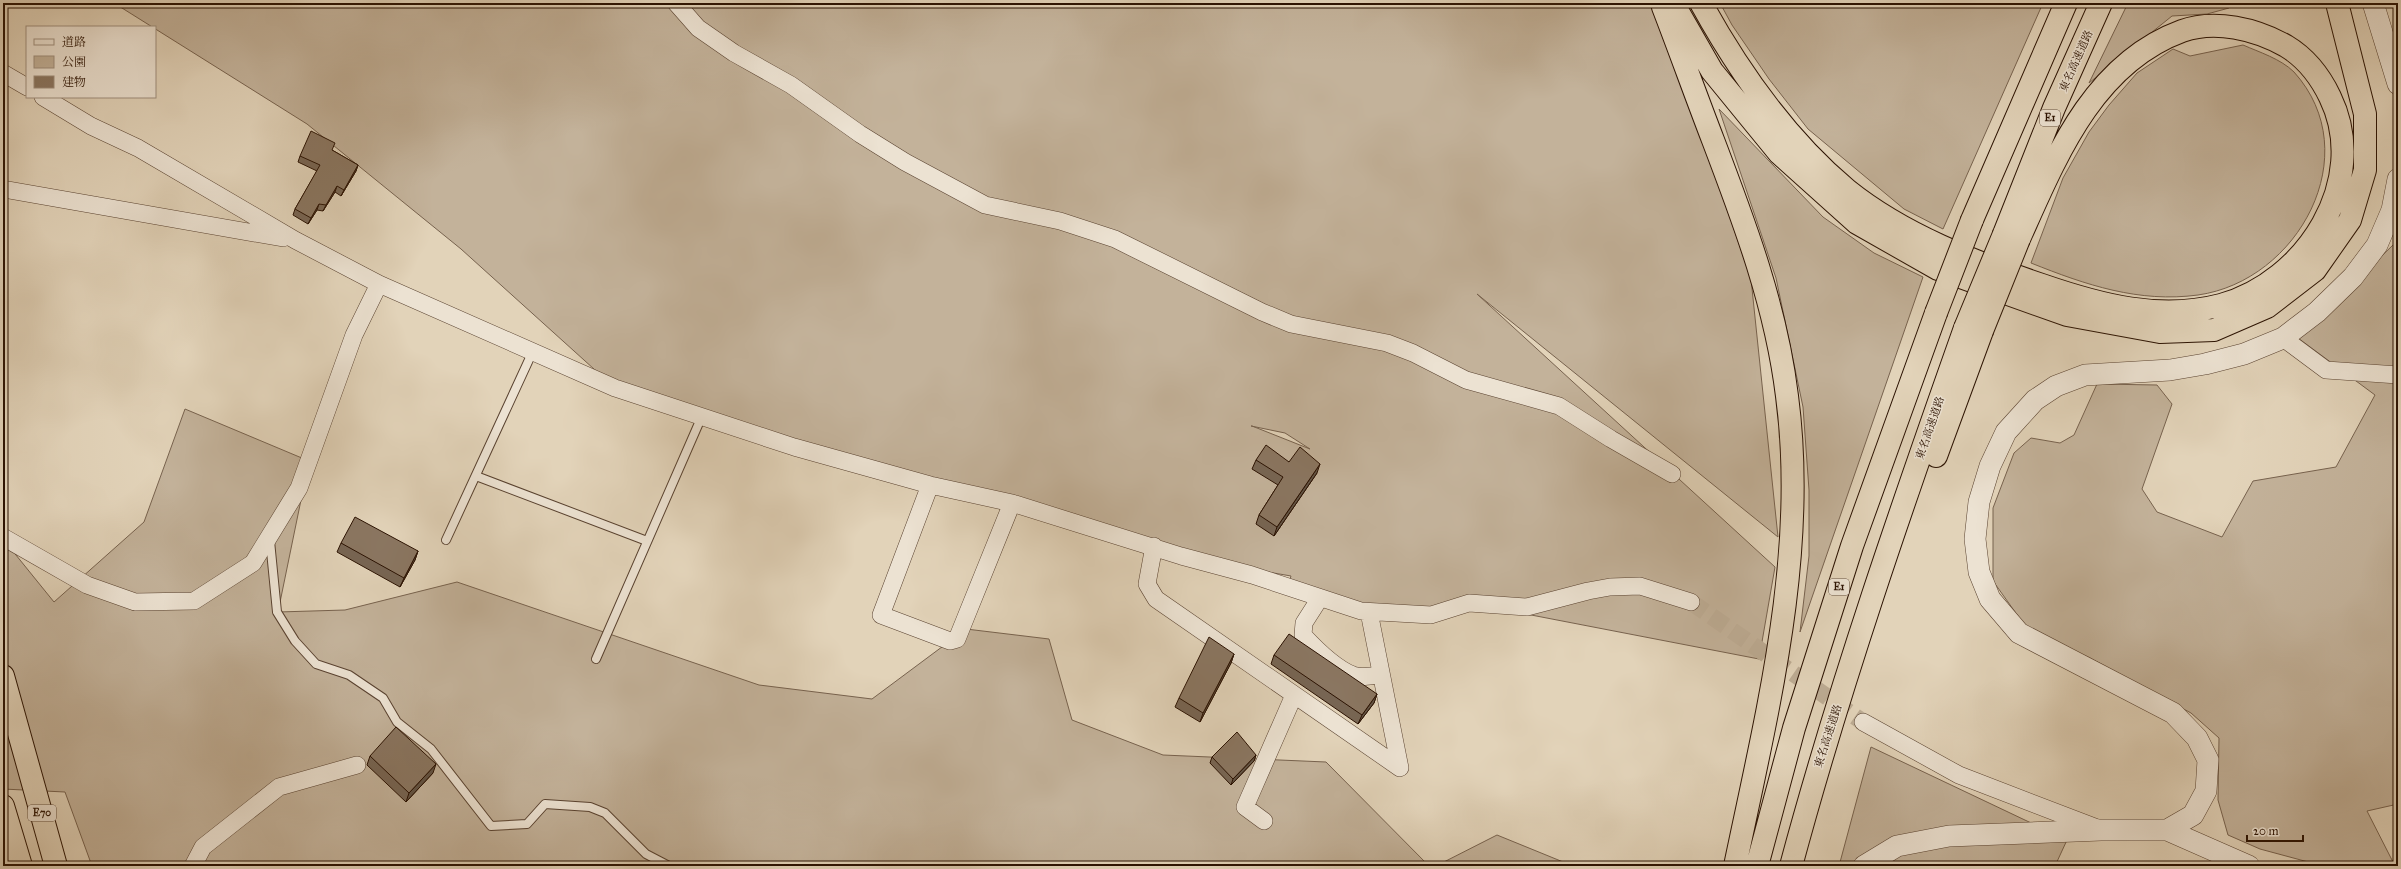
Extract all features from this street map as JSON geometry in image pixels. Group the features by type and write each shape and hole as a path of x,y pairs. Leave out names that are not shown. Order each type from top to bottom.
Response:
{"highway":[{"path":"1662,3 1748,233 1764,282 1778,343 1787,396 1793,496 1791,559 1761,736 1735,866"},
{"path":"1673,3 1712,71 1778,153 1857,223 1938,269 2067,315 2160,332 2214,330 2267,307 2315,270 2350,220 2365,170 2365,114 2337,3"},
{"path":"1701,3 1728,49 1769,108 1825,169 1847,190 1877,211 1939,246 2024,279 2074,296 2144,311 2198,310 2225,304 2275,279 2296,260 2316,235 2328,214 2338,188 2343,145 2334,106 2322,82 2308,64 2291,49 2255,31 2210,26 2189,29 2165,38 2147,47 2126,63 2088,105 2011,237"},
{"name":"E1","path":"1757,866 1794,728 1852,546 1936,313 1972,220 2066,3"},
{"name":"東名高速道路","path":"1791,866 1817,769 1858,641 1974,329 2011,237 2054,108 2101,3"},
{"name":"E70","path":"3,676 56,866"},
{"path":"3,806 21,866"}],"street":[{"path":"676,3 698,28 734,53 791,85 860,134 905,162 985,205 1060,220 1115,239 1262,312 1291,324 1387,343 1413,353 1466,380 1559,406 1611,439 1672,474"},
{"path":"2373,3 2398,84"},
{"path":"3,73 26,86"},
{"path":"45,98 91,126 138,148 295,240 379,284 616,388 794,447 930,485 1012,503 1252,575 1361,611 1431,615 1470,603 1527,607 1588,591 1610,587 1640,586 1691,602"},
{"path":"2167,830 2193,815 2206,791 2208,760 2197,738 2173,712 2019,634 1990,599 1979,572 1975,539 1979,502 1990,466 2006,432 2035,400 2056,386 2086,375 2170,370 2204,364 2244,354 2282,338 2317,312 2353,277 2373,250 2392,210 2398,180"},
{"path":"3,189 295,240"},
{"path":"3,537 87,585 135,602 194,602 253,563 299,488 354,335 379,284"},
{"path":"2282,338 2326,370 2398,375"},
{"path":"930,485 881,615 950,641 957,639 1012,503"},
{"path":"1154,546 1147,584 1156,599 1400,768 1369,612"},
{"path":"1320,598 1304,623 1303,635 1312,644 1352,674 1365,677 1381,674"},
{"path":"1264,821 1245,808 1294,695"},
{"path":"1863,722 1959,775 2101,830"},
{"path":"193,866 203,847 278,787 357,765"},
{"path":"1864,866 1897,846 1949,836 2101,830 2167,830 2211,851 2249,866"}],"lane":[{"path":"446,540 533,351"},
{"path":"596,660 702,416"},
{"path":"476,476 647,541"},
{"path":"270,536 277,612 295,641 316,664 349,675 383,698 397,722 431,749 491,826 527,824 545,804 590,807 605,813 646,854 669,866"}],"green space":[{"path":"114,3 1657,3 1751,279 1778,537 1477,294 1775,567 1759,659 1469,603 1429,613 1372,611 1287,587 1291,576 1187,558 615,388 461,249 307,124 156,29 156,26 151,26","holes":["1253,426 1285,433 1310,449"]},
{"path":"1720,3 2043,3 1943,229 1904,209 1808,129 1769,79 1732,25"},
{"path":"2128,3 2226,3 2229,8 2207,14 2172,16 2089,83"},
{"path":"2243,45 2283,63 2294,72 2315,105 2324,139 2323,175 2311,209 2292,240 2266,266 2234,285 2198,295 2176,297 2134,294 2113,290 2092,285 2031,263 2063,178 2089,132 2109,105 2137,73 2173,49 2190,56"},
{"path":"1719,109 1823,217 1874,253 1923,277 1800,632 1809,556 1809,490 1803,407 1776,278"},
{"path":"2398,230 2398,804 2367,811 2393,862 2389,866 2323,866 2260,849 2228,835 2218,800 2219,738 2191,713 2090,658 2028,630 1993,581 1993,508 2014,453 2031,438 2060,443 2074,435 2097,384 2157,385 2172,404 2142,489 2157,512 2222,537 2253,481 2336,467 2375,395 2298,338 2395,243"},
{"path":"185,409 309,461 278,612 345,610 457,582 759,685 872,699 966,629 1049,639 1072,720 1163,755 1326,762 1429,866 92,866 65,792 3,789 3,539 54,602 144,522"},
{"path":"1871,747 2067,840 2055,866 1839,866"},
{"path":"1497,835 1573,866 1436,866"}],"building":[{"path":"311,131 335,143 332,150 358,165 344,190 337,186 326,205 319,204 311,218 295,209 320,165 300,156"},
{"path":"1266,445 1289,462 1300,447 1320,464 1277,527 1259,515 1283,477 1256,460"},
{"path":"355,517 418,551 404,578 341,543"},
{"path":"1289,634 1377,694 1362,715 1274,655"},
{"path":"1209,637 1234,654 1203,713 1179,698"},
{"path":"396,727 436,764 409,793 370,756"},
{"path":"1237,732 1256,755 1233,779 1212,757"}],"tunnel":[{"path":"1691,602 1863,722"}]}
